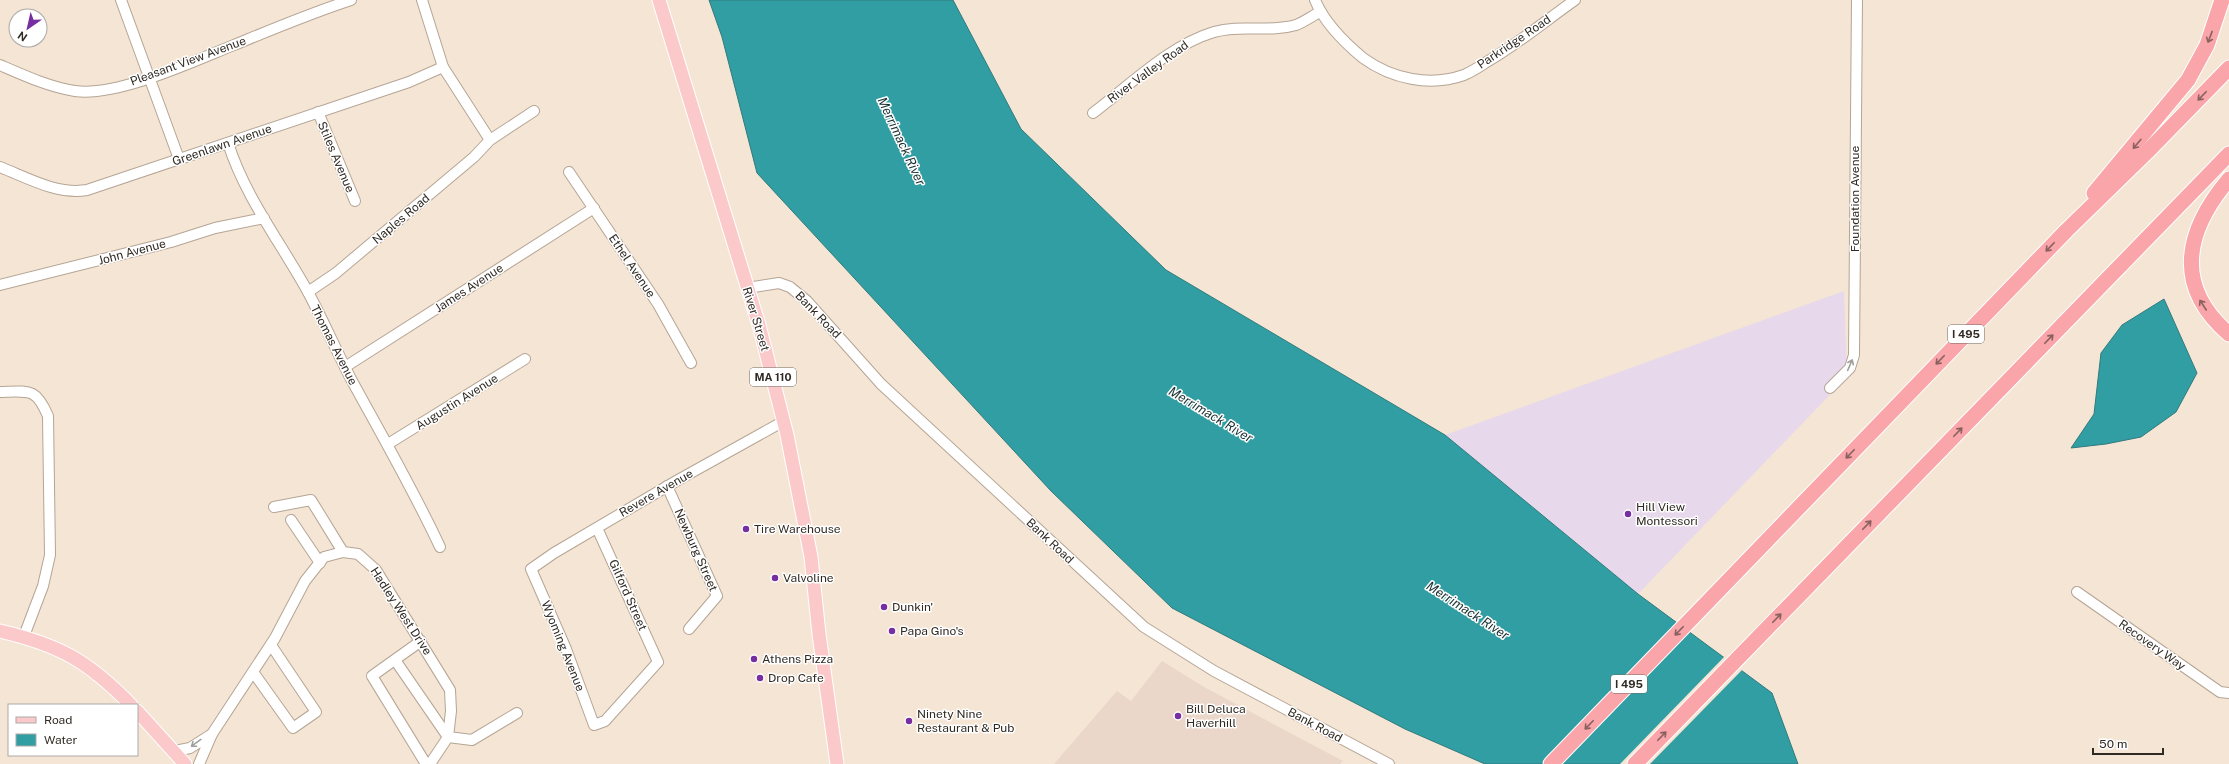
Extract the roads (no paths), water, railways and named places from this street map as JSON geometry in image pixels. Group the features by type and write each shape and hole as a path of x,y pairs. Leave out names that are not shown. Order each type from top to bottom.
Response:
{"highway":[{"path":"2066,231 2104,180 2127,155 2188,80 2207,45 2222,0"},
{"name":"I 495","path":"1550,764 2066,231 2147,152 2229,68"},
{"path":"1635,764 2229,154"},
{"path":"2229,179 2209,206 2196,232 2193,248 2192,274 2199,298 2213,320 2229,334"}],"main road":[{"name":"River Street","path":"659,0 747,288 784,421 811,557 819,634 837,764"},
{"path":"0,631 24,636 70,655 91,668 130,704"},
{"path":"138,713 175,751 185,764"}],"street":[{"path":"121,0 179,160"},
{"name":"Pleasant View Avenue","path":"0,65 47,83 74,91 95,91 149,78 310,14 351,0"},
{"path":"422,0 443,67 490,140"},
{"name":"Parkridge Road","path":"1315,0 1320,12 1352,49 1375,67 1409,80 1435,80 1464,75 1500,55 1575,0"},
{"name":"Foundation Avenue","path":"1830,388 1850,368 1854,355 1857,0"},
{"name":"River Valley Road","path":"1093,113 1185,43 1215,31 1240,27 1269,29 1296,25 1320,12"},
{"name":"Greenlawn Avenue","path":"0,167 57,190 78,192 179,160 409,82 443,67"},
{"name":"Naples Road","path":"308,292 336,273 474,157 490,140 534,111"},
{"name":"Stiles Avenue","path":"318,112 355,201"},
{"name":"Thomas Avenue","path":"228,143 234,160 264,218 308,292 345,368 388,444 440,547"},
{"name":"Ethel Avenue","path":"569,172 658,304 691,363"},
{"name":"James Avenue","path":"345,368 594,208"},
{"name":"John Avenue","path":"0,285 172,242 215,228 264,218"},
{"name":"Bank Road","path":"747,288 779,283 790,287 807,301 881,384 1144,628 1214,671 1389,764"},
{"name":"Augustin Avenue","path":"388,444 525,359"},
{"path":"0,392 29,392 41,399 48,416 50,556 43,586 24,636"},
{"name":"Revere Avenue","path":"531,569 668,486 784,421"},
{"name":"Newburg Street","path":"668,486 717,596 689,629"},
{"path":"199,764 212,734 271,644 305,581 324,557 343,552 311,500 274,507"},
{"path":"291,520 320,563"},
{"name":"Gilford Street","path":"594,725 605,721 658,662 597,528"},
{"name":"Hadley West Drive","path":"343,552 358,554 376,570 450,690 451,711 448,737 430,764"},
{"name":"Wyoming Avenue","path":"531,569 566,649 594,725"},
{"name":"Recovery Way","path":"2077,592 2220,692 2229,693"},
{"path":"421,641 372,676 426,764"},
{"path":"253,672 293,728 316,712 271,644"},
{"path":"395,660 448,737 472,740 518,713"},
{"path":"175,751 190,748 212,734"}],"water":[{"name":"Merrimack River","path":"709,0 953,0 1021,129 1166,270 1445,435 1638,594 1772,693 1798,764 1485,764 1405,729 1172,608 1051,491 757,173 722,37"},
{"path":"2164,299 2197,373 2176,412 2141,437 2106,444 2071,448 2094,414 2101,353 2122,325"}],"place":[{"name":"Hill View Montessori","path":"1628,514"},
{"name":"Tire Warehouse","path":"746,529"},
{"name":"Valvoline","path":"775,578"},
{"name":"Dunkin'","path":"884,607"},
{"name":"Papa Gino's","path":"892,631"},
{"name":"Athens Pizza","path":"754,659"},
{"name":"Drop Cafe","path":"760,678"},
{"name":"Bill Deluca Haverhill","path":"1178,716"},
{"name":"Ninety Nine Restaurant & Pub","path":"909,721"}]}
